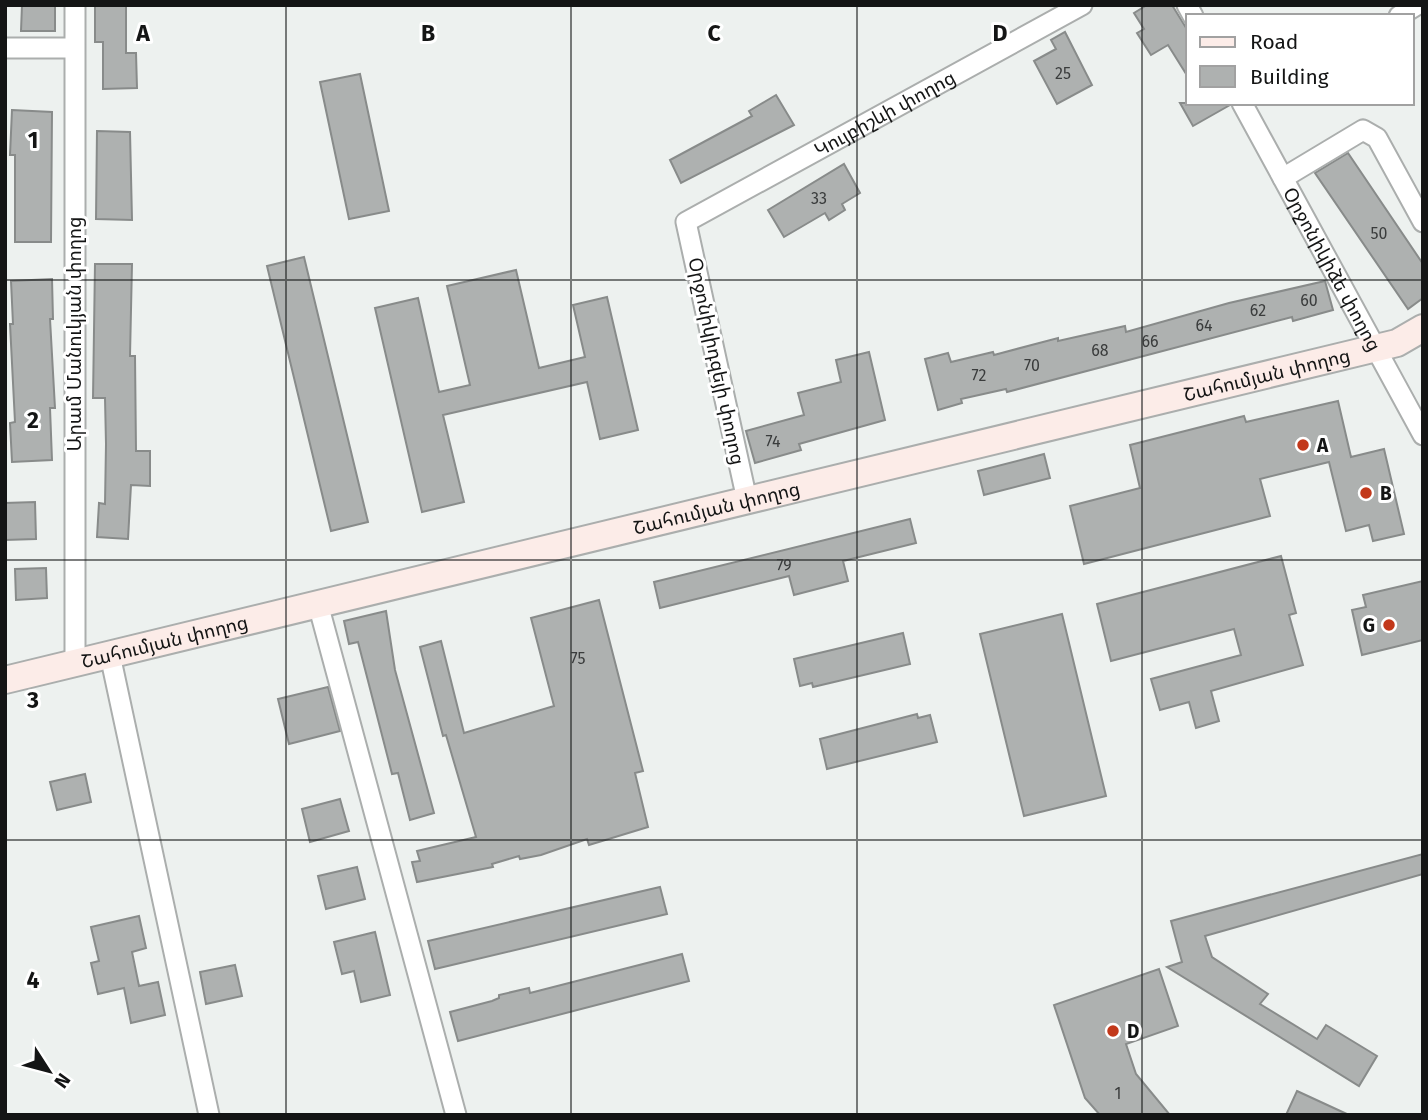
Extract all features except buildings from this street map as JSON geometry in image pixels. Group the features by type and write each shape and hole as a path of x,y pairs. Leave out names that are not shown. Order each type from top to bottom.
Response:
{"main road":[{"name":"Շահումյան փողոց","path":"5,680 1377,348 1397,343 1423,328"}],"street":[{"name":"Արամ Մանուկյան փողոց","path":"75,5 75,663"},
{"name":"Կույբիշևի փողոց","path":"686,222 1082,5"},
{"path":"5,48 74,48"},
{"name":"Օրջոնիկիձե փողոց","path":"1245,105 1423,435"},
{"path":"1283,178 1363,130 1371,132 1377,138 1423,222"},
{"name":"Օրջոնիկիդզեյի փողոց","path":"686,222 747,500"},
{"path":"318,604 456,1115"},
{"path":"110,655 209,1115"}],"place":[{"name":"A","path":"1303,445"},
{"name":"B","path":"1366,493"},
{"name":"G","path":"1389,625"},
{"name":"D","path":"1113,1031"}]}
